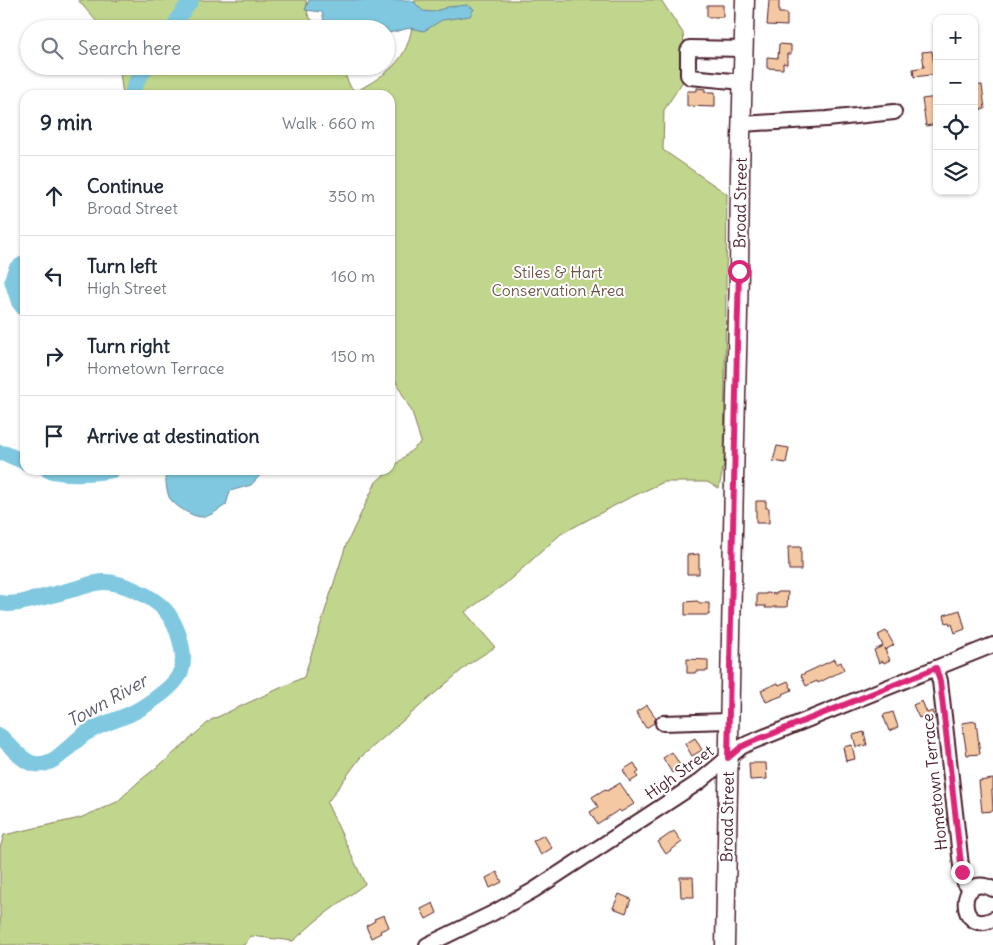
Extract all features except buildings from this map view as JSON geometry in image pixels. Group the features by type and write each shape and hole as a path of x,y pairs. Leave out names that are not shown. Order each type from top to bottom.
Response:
{"main road":[{"name":"Broad Street","path":"725,945 745,0"}],"street":[{"path":"743,82 690,77 688,75 688,51 690,48 744,49"},
{"path":"741,124 827,119 894,112"},
{"name":"High Street","path":"427,945 493,913 534,890 700,782 741,747 993,645"},
{"name":"Hometown Terrace","path":"936,668 940,681 962,874 965,883 971,890"},
{"path":"662,723 729,721"},
{"path":"993,889 988,886 981,886 971,890 965,902 969,916 975,920 982,922 993,918"}],"green space":[{"path":"78,0 306,0 308,15 312,20 95,20"},
{"name":"Stiles & Hart Conservation Area","path":"415,0 661,0 683,33 687,75 664,110 663,150 727,194 724,464 719,488 707,482 664,482 627,499 561,534 505,584 465,612 495,647 469,664 360,758 327,803 365,884 317,920 293,941 251,936 244,945 0,945 0,848 4,835 80,818 117,802 211,720 304,677 346,545 376,482 384,475 395,475 395,465 421,442 412,412 395,380 395,90 359,90 382,75 395,75 395,63 407,46 414,16"},
{"name":"Stiles & Hart Conservation Area","path":"120,75 345,75 351,88 355,90 122,90"}],"water":[{"path":"309,0 412,0 423,11 433,12 448,7 467,5 474,9 470,16 442,20 424,31 410,28 395,32 395,20 324,20 322,12 305,10"},
{"path":"166,475 260,475 251,485 230,491 226,505 205,517 188,513 171,500 166,487"}],"waterway":[{"name":"Town River","path":"178,20 191,0"},
{"name":"Town River","path":"133,90 141,75"},
{"name":"Town River","path":"20,266 16,269 12,280 20,303"},
{"name":"Town River","path":"0,453 20,460"},
{"name":"Town River","path":"0,603 19,603 96,583 120,584 145,595 165,610 173,621 178,633 183,657 182,669 179,675 161,694 135,711 88,732 50,762 43,764 30,763 21,757 0,736"}],"route":[{"path":"739,271 728,758 749,743 936,668 940,681 962,872"}]}
